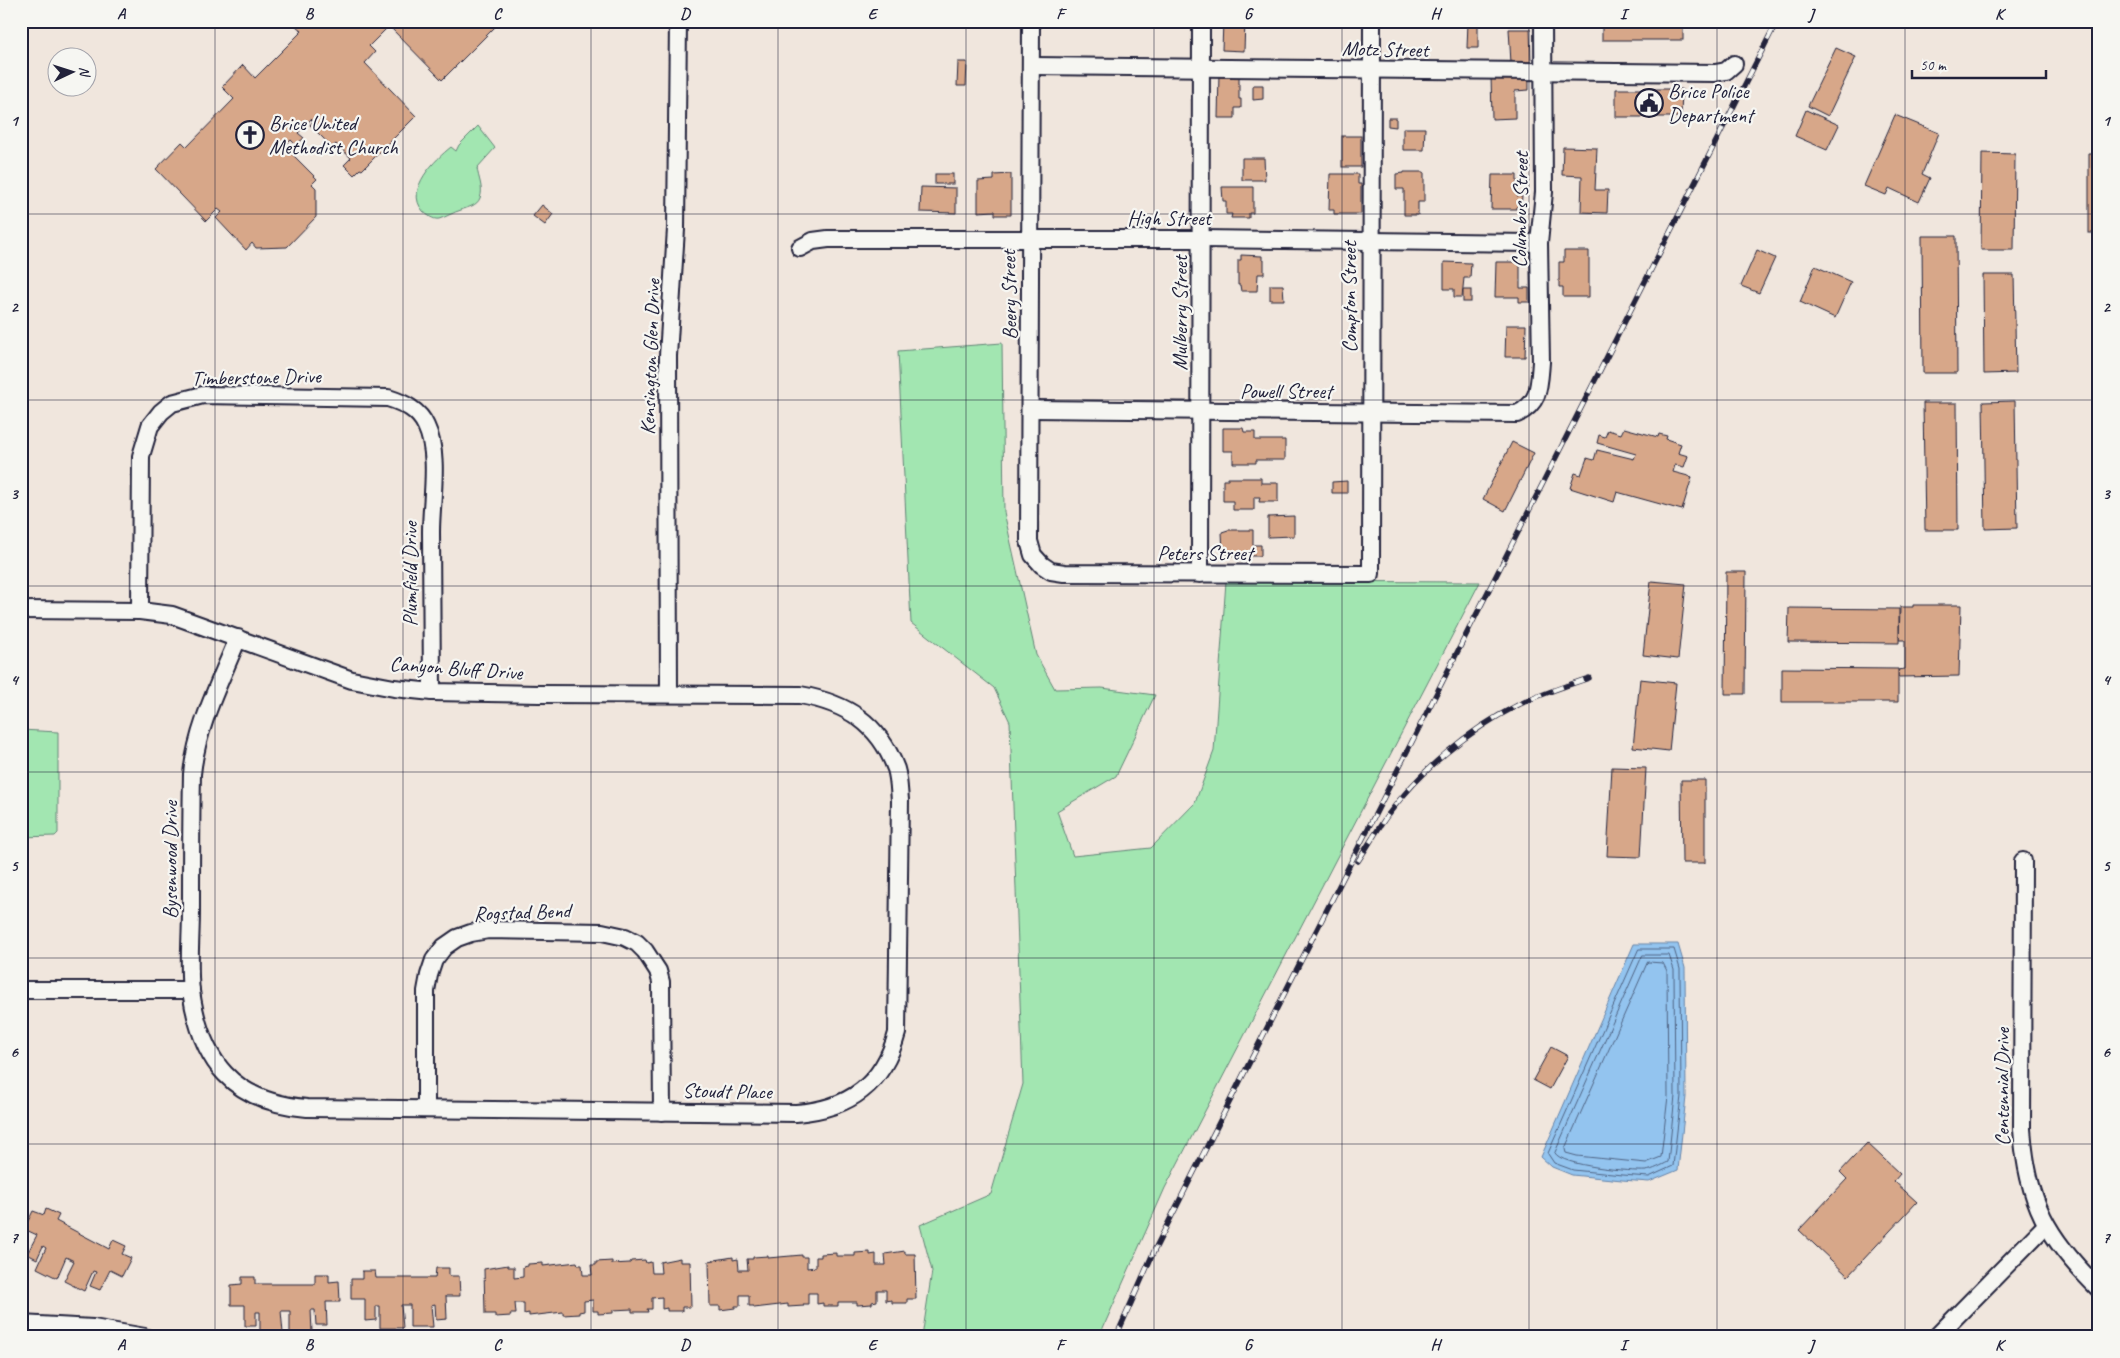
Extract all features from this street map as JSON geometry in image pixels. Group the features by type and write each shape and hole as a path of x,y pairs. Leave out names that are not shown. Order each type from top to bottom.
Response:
{"street":[{"name":"Kensington Glen Drive","path":"669,694 668,356 676,229 678,21"},
{"name":"Beery Street","path":"1031,21 1030,541 1033,555 1042,565"},
{"name":"Mulberry Street","path":"1200,574 1201,21"},
{"name":"Compton Street","path":"1371,574 1372,21"},
{"name":"Columbus Street","path":"1535,400 1540,381 1541,362 1539,243 1544,192 1542,21"},
{"name":"Motz Street","path":"1032,66 1542,73 1715,73 1726,72 1734,64"},
{"name":"High Street","path":"800,248 813,241 828,239 1202,239 1539,243"},
{"name":"Timberstone Drive","path":"140,611 141,456 150,426 161,412 172,404 203,395 388,398 403,403 416,412 426,425 433,457"},
{"name":"Powell Street","path":"1030,409 1517,414 1528,409 1535,400"},
{"name":"Plumfield Drive","path":"432,692 431,530 433,457"},
{"name":"Peters Street","path":"1042,565 1051,571 1064,573 1371,574"},
{"name":"Canyon Bluff Drive","path":"21,610 140,611 182,617 352,680 394,688 432,692 539,694 800,695 824,699 847,710 867,724 884,744"},
{"name":"Bysenwood Drive","path":"230,1080 212,1060 199,1029 191,990 192,774 195,749 201,729 238,638"},
{"name":"Stoudt Place","path":"230,1080 250,1093 288,1106 662,1112 814,1112 847,1100 862,1092 873,1082 892,1052 897,1034 900,800 896,771 884,744"},
{"name":"Centennial Drive","path":"2023,861 2022,1129 2024,1162 2032,1191 2046,1225 2057,1243 2099,1289"},
{"name":"Rogstad Bend","path":"426,1109 426,991 434,960 444,947 457,938 488,930 602,932 625,937 638,943 646,951 658,971 661,982 662,1112"},
{"path":"21,990 191,990"},
{"path":"1936,1337 2046,1225"},
{"path":"21,1324 93,1328 145,1337"}],"green space":[{"path":"478,126 495,148 477,168 481,187 480,198 472,206 439,219 428,216 418,202 417,193 424,175 451,147 456,151 459,145"},
{"path":"1002,343 1004,512 1036,655 1055,689 1102,688 1155,695 1116,776 1057,811 1073,856 1151,848 1195,803 1214,751 1226,581 1480,582 1165,1188 1099,1337 922,1337 932,1271 920,1225 991,1194 1023,1084 1010,722 994,688 911,623 898,351"},
{"path":"21,730 58,732 58,833 55,836 21,837"}],"water":[{"path":"1634,944 1678,944 1685,968 1686,1097 1678,1170 1649,1182 1572,1175 1552,1167 1541,1157"}],"building":[{"name":"Brice United Methodist Church","path":"301,21 495,21 498,24 442,80 389,26 369,46 375,52 365,63 416,116 362,170 360,169 354,175 344,165 351,158 336,144 332,147 310,125 313,121 311,119 298,133 304,138 296,145 291,140 288,143 287,149 317,179 312,184 316,188 316,217 287,247 256,248 252,243 246,250 216,218 222,212 218,209 206,221 156,169 182,142 187,147 234,99 222,87 243,65 255,78 302,31 296,26"},
{"path":"907,21 931,21 931,26 907,27"},
{"path":"1223,21 1245,21 1244,51 1222,50"},
{"path":"1602,21 1683,21 1683,40 1602,40"},
{"path":"1468,22 1478,22 1478,48 1467,48"},
{"path":"1509,29 1530,29 1531,63 1511,63"},
{"path":"1836,48 1856,57 1828,116 1808,106"},
{"path":"958,62 967,62 966,86 957,86"},
{"path":"1219,73 1239,74 1241,108 1235,108 1235,118 1218,118"},
{"path":"1529,74 1529,90 1515,91 1515,118 1492,119 1491,75"},
{"path":"1253,85 1263,85 1263,99 1253,100"},
{"name":"Brice Police Department","path":"1616,89 1682,89 1681,117 1616,117"},
{"path":"1806,110 1839,125 1827,150 1795,136"},
{"path":"1895,115 1939,133 1922,174 1930,178 1919,202 1889,188 1886,195 1864,186"},
{"path":"1388,118 1396,118 1396,127 1388,126"},
{"path":"1403,128 1425,128 1424,150 1403,150"},
{"path":"1342,136 1361,136 1361,167 1342,167"},
{"path":"1563,147 1597,148 1595,190 1608,190 1607,213 1581,212 1582,176 1562,175"},
{"path":"1982,153 2015,154 2014,250 1981,250"},
{"path":"2089,154 2099,154 2099,233 2089,233"},
{"path":"1242,158 1264,158 1265,180 1242,180"},
{"path":"1424,172 1424,202 1418,202 1418,215 1404,215 1404,189 1396,189 1396,174"},
{"path":"935,174 953,174 953,184 935,184"},
{"path":"1011,174 1011,215 995,215 995,211 978,212 978,181 994,180 994,175"},
{"path":"1330,174 1358,174 1358,184 1361,184 1361,214 1334,214 1334,210 1329,210"},
{"path":"1492,175 1517,175 1517,196 1522,196 1521,207 1516,207 1516,209 1491,209"},
{"path":"921,187 956,188 956,213 920,212"},
{"path":"1222,187 1253,187 1253,213 1249,213 1249,218 1231,218 1232,214 1226,214 1226,201 1223,201"},
{"path":"542,205 553,214 545,225 533,216"},
{"path":"1922,236 1956,236 1957,373 1923,373"},
{"path":"1757,250 1775,258 1759,293 1741,286"},
{"path":"1564,251 1589,251 1589,297 1563,297 1563,287 1559,287 1559,262 1564,262"},
{"path":"1241,255 1262,256 1262,260 1264,260 1264,274 1258,274 1257,291 1241,291 1240,285 1238,285 1238,260 1241,260"},
{"path":"1444,262 1471,263 1470,278 1464,278 1462,297 1454,297 1454,289 1444,289"},
{"path":"1496,262 1520,262 1520,288 1529,288 1529,302 1519,302 1519,297 1495,297"},
{"path":"1815,266 1851,282 1835,318 1800,302"},
{"path":"1983,275 2014,275 2016,373 1984,374"},
{"path":"1270,285 1283,285 1284,300 1270,300"},
{"path":"1463,290 1471,290 1471,302 1463,302"},
{"path":"1506,325 1526,325 1525,357 1505,357"},
{"path":"2015,401 2017,528 1985,529 1983,402"},
{"path":"1923,403 1957,403 1958,530 1925,530"},
{"path":"1223,428 1243,428 1244,432 1255,432 1255,440 1285,440 1285,460 1256,460 1256,463 1233,463 1233,451 1223,451"},
{"path":"1624,428 1658,437 1659,434 1667,436 1666,439 1681,444 1678,453 1688,456 1684,467 1675,465 1673,472 1692,477 1682,510 1617,492 1614,502 1570,488 1575,473 1581,475 1587,458 1594,460 1597,450 1634,459 1636,454 1597,443 1599,435 1605,437 1608,430 1621,434"},
{"path":"1512,442 1534,453 1505,511 1483,499"},
{"path":"1228,478 1261,478 1261,483 1278,483 1278,502 1259,502 1260,497 1254,497 1254,510 1233,510 1233,501 1223,501 1223,480 1228,480"},
{"path":"1347,481 1347,493 1332,493 1332,482"},
{"path":"1294,516 1294,536 1268,537 1268,517"},
{"path":"1228,530 1253,530 1253,545 1261,545 1261,556 1228,556 1228,553 1223,553 1222,532"},
{"path":"1726,572 1746,572 1745,694 1725,694"},
{"path":"1651,581 1686,584 1678,659 1643,655"},
{"path":"1913,605 1961,605 1959,676 1898,677 1898,670 1905,669 1905,640 1899,640 1900,607 1913,607"},
{"path":"1789,608 1899,609 1899,643 1788,642"},
{"path":"1782,668 1898,669 1898,702 1782,702"},
{"path":"1640,679 1676,683 1669,751 1633,747"},
{"path":"1612,767 1646,768 1641,857 1607,856"},
{"path":"1681,780 1705,780 1705,863 1682,863"},
{"path":"1551,1047 1568,1056 1550,1089 1533,1080"},
{"path":"1867,1143 1900,1174 1894,1181 1917,1202 1848,1276 1799,1230 1847,1179 1840,1172"},
{"path":"46,1209 59,1215 56,1221 109,1249 113,1240 126,1246 122,1254 131,1258 122,1276 110,1270 100,1290 90,1286 96,1272 93,1271 84,1291 64,1281 74,1261 66,1257 57,1278 37,1268 46,1248 43,1246 37,1259 27,1254 37,1235 24,1229 33,1211 44,1215"},
{"path":"905,1251 905,1254 915,1254 916,1299 907,1299 907,1303 892,1303 892,1300 886,1301 886,1290 877,1290 877,1301 872,1302 872,1304 857,1305 857,1302 838,1302 838,1306 823,1306 823,1303 817,1304 817,1293 808,1293 808,1304 803,1304 804,1306 788,1307 788,1304 754,1308 754,1306 749,1306 749,1295 740,1295 740,1306 735,1306 735,1308 720,1310 720,1306 710,1306 709,1261 733,1257 733,1260 738,1259 739,1270 748,1270 747,1259 753,1259 753,1257 768,1256 768,1258 802,1255 802,1257 807,1257 807,1268 816,1267 816,1257 821,1257 821,1254 836,1253 836,1256 855,1256 855,1253 870,1252 870,1255 876,1254 876,1265 886,1265 885,1254"},
{"path":"680,1258 680,1262 690,1262 691,1307 682,1307 682,1311 662,1309 662,1297 652,1298 652,1309 647,1309 648,1312 632,1312 632,1309 613,1310 613,1313 598,1314 598,1311 593,1311 593,1300 584,1301 584,1311 579,1312 579,1314 563,1315 563,1312 529,1316 529,1313 524,1314 524,1303 515,1303 516,1314 510,1314 511,1316 495,1317 495,1314 485,1314 484,1269 508,1265 508,1267 514,1267 514,1278 523,1277 523,1267 528,1266 528,1264 543,1263 543,1266 577,1262 578,1265 582,1265 583,1275 592,1275 591,1265 596,1265 596,1262 612,1261 612,1264 645,1260 646,1263 651,1262 652,1273 661,1273 660,1262"},
{"path":"436,1268 449,1268 449,1276 459,1276 460,1296 446,1296 447,1319 436,1320 435,1304 431,1305 433,1327 410,1327 410,1305 401,1305 403,1328 380,1328 380,1306 376,1306 376,1320 365,1321 365,1299 351,1299 351,1279 362,1279 362,1271 375,1271 376,1278 435,1278"},
{"path":"315,1274 329,1274 329,1282 339,1281 340,1302 326,1302 327,1325 316,1325 315,1310 311,1310 312,1332 290,1333 290,1311 281,1311 283,1333 260,1334 260,1312 256,1312 256,1326 245,1326 245,1305 231,1305 231,1285 242,1284 242,1277 255,1277 255,1284 315,1284"}],"railway":[{"path":"1116,1337 1155,1249 1777,21"},
{"path":"1358,861 1383,821 1400,799 1430,768 1463,739 1518,705 1589,678"}],"place":[{"name":"Brice Police Department","path":"1649,103"},
{"name":"Brice United Methodist Church","path":"250,135"}]}
